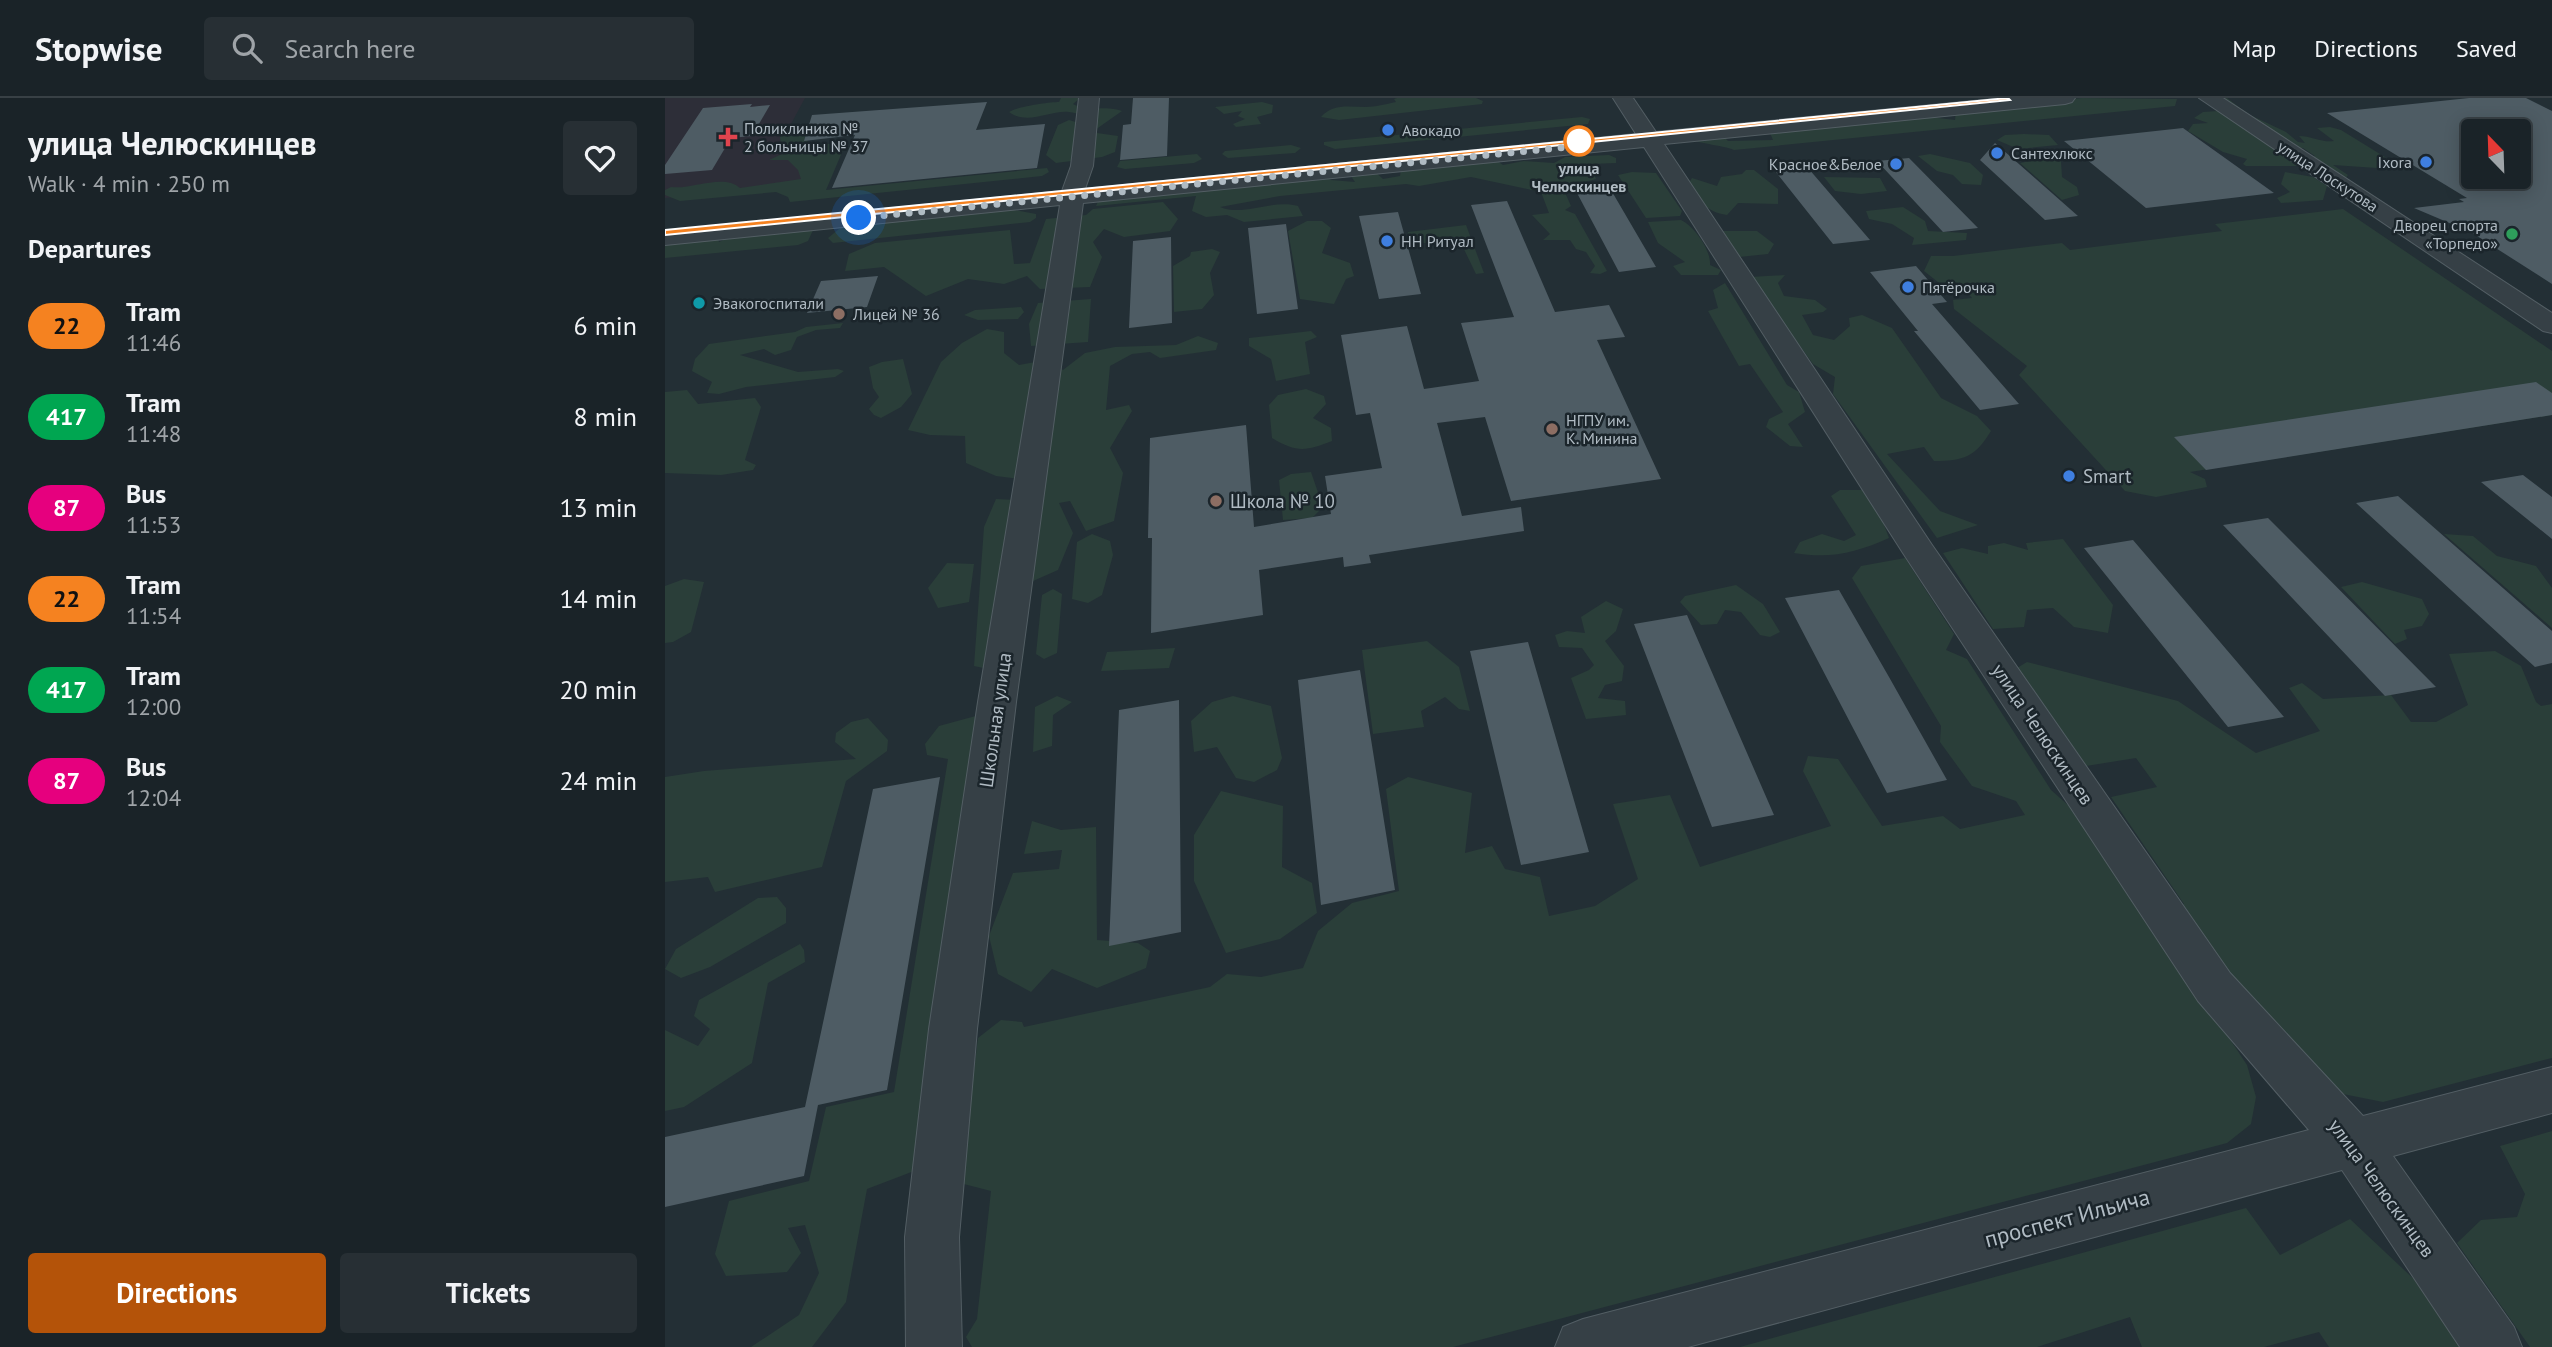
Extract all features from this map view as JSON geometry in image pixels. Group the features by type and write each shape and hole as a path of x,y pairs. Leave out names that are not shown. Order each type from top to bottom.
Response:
{"street":[{"name":"Школьная улица","path":"935,1347 932,1237 953,1029 999,688 1074,189 1082,166 1089,98"},
{"name":"улица Челюскинцев","path":"1623,98 1920,553 2214,987 2354,1143 2494,1347"},
{"path":"1646,133 1938,98"},
{"path":"665,222 1074,189 1646,133 2065,98"},
{"name":"улица Лоскутова","path":"2209,98 2552,325"},
{"path":"665,238 1074,189"},
{"name":"проспект Ильича","path":"1583,1347 2552,1090"}],"shaded area":[{"name":"Поликлиника № 2 больницы № 37","path":"665,98 805,98 791,124 799,124 784,152 818,150 798,186 665,198"}],"green space":[{"path":"1061,98 1080,98 1073,104 1084,108 1122,111 1095,130 1097,133 1118,136 1115,152 1102,157 1056,163 1046,155 1058,125 1069,120 1079,123 1097,119 1069,112 1024,118 1009,112 1059,102"},
{"path":"1476,98 1483,101 1482,104 1339,120 1321,117 1336,108 1377,106 1396,102 1394,99"},
{"path":"2082,98 2177,99 2175,106 1734,150 1693,140 1724,137 1728,141 1773,140 1769,131 1914,115 1955,120 1956,111"},
{"path":"2215,98 2227,98 2248,114 2286,132 2298,142 2305,143 2299,136 2334,141 2317,128 2341,130 2406,170 2333,165 2348,175 2345,179 2305,157 2315,156 2303,148 2291,148"},
{"path":"1262,102 1273,105 1272,113 1257,117 1261,124 1236,127 1233,124 1245,119 1238,116 1242,111 1224,114 1215,107"},
{"path":"2218,111 2298,166 2246,166 2243,164 2247,159 2223,152 2188,131 2193,124 2208,123 2194,118 2203,112"},
{"path":"1582,117 1590,119 1588,124 1335,149 1324,145 1324,142"},
{"path":"834,122 809,135 807,144 832,144 843,150 826,190 1047,168 1049,172 1042,176 790,202 788,197 776,192 680,201 665,195 665,190 671,187 725,182 740,188 801,179 798,170 788,160 769,160 782,154 780,137 802,125"},
{"path":"2005,135 2049,135 2058,145 2018,149 1997,140"},
{"path":"1291,145 1301,148 1295,153 1228,158 1222,154 1225,151"},
{"path":"1197,154 1202,159 1194,163 1125,169 1117,167 1120,161"},
{"path":"1930,154 1970,163 1983,175 1981,185 1962,184 1953,175 1937,171 1918,156"},
{"path":"1609,155 1616,158 1616,163 1590,164 1596,179 1563,188 1571,206 1565,210 1575,214 1607,271 1600,274 1590,273 1595,266 1586,252 1576,249 1570,240 1543,240 1550,234 1532,215 1549,213 1541,192 1471,177 1419,186 1406,184 1280,196 1220,207 1239,210 1288,204 1298,206 1303,216 1244,222 1227,215 1206,217 1192,211 1196,196 1096,206 1100,197 1323,175 1331,180 1355,182 1348,172 1371,168 1383,179 1400,176 1401,169 1493,158 1503,165 1524,161 1554,163 1565,157"},
{"path":"2041,159 2061,161 2062,177 2077,187 2079,195 2062,200 2020,163"},
{"path":"1746,170 1754,170 1778,189 1778,204 1738,203 1727,215 1720,214 1704,205 1689,183 1692,178 1717,186 1721,177 1742,174"},
{"path":"1632,172 1656,173 1682,211 1680,216 1646,218 1618,175"},
{"path":"2285,172 2313,177 2327,186 2323,200 2281,203 2277,198 2290,192 2281,184"},
{"path":"1824,177 1880,178 1887,191 1861,194 1835,191"},
{"path":"1163,202 1178,219 1170,231 1124,237 1104,229 1093,242 1102,257 1090,287 1040,289 1027,276 1004,284 968,279 926,296 884,267 845,271 849,254 875,243 1010,230 1014,264 1030,263 1046,219 1086,215 1093,209"},
{"path":"1903,207 1925,221 1928,231 1967,233 1966,240 1912,245 1914,238 1892,224 1869,219 1866,211"},
{"path":"1004,208 1036,214 1036,218 1030,222 833,243 828,238 844,225"},
{"path":"2343,209 2552,351 2552,415 2190,472 2205,479 2207,487 2156,497 2125,491 2019,375 2027,366 1954,309 1953,300 1972,298 1964,289 1948,290 1924,271 1931,256 1953,256 2062,243 2070,250 2222,231 2215,224"},
{"path":"1681,220 1701,239 1710,265 1721,270 1718,275 1681,275 1673,266 1685,262 1658,243 1648,222"},
{"path":"1307,221 1322,221 1331,228 1322,253 1350,263 1354,276 1346,279 1334,304 1300,299 1288,231"},
{"path":"1466,225 1484,273 1476,274 1459,239 1443,239 1430,244 1407,240 1408,232"},
{"path":"814,228 808,241 798,245 665,258 665,243 718,237 719,242 739,233"},
{"path":"1723,231 1757,231 1774,244 1768,254 1739,257"},
{"path":"1212,249 1220,252 1210,273 1214,295 1202,309 1174,312 1173,266 1190,256 1191,252"},
{"path":"1785,275 1778,283 1784,296 1815,300 1827,309 1802,315 1813,335 1834,340 1850,326 1849,318 1862,315 1892,328 1941,398 1977,416 1991,431 1974,452 1953,460 1934,461 1924,447 1887,454 1940,511 1978,525 1937,538 1833,394 1835,377 1813,364 1750,277"},
{"path":"1725,283 1787,385 1799,392 1805,412 1788,424 1803,447 1790,446 1766,427 1769,419 1783,412 1750,364 1739,366 1708,311 1718,308 1713,290"},
{"path":"1091,299 1088,342 1031,346 1029,324 1038,303"},
{"path":"1021,307 1024,312 1018,319 978,320 964,315 975,310"},
{"path":"843,323 840,328 816,330 797,337 791,350 775,355 764,349 740,355 798,372 838,369 844,371 835,377 746,387 719,394 707,393 712,382 692,371 695,359 709,344"},
{"path":"987,329 1004,332 1004,353 1019,365 1046,360 1063,370 1085,353 1115,347 1176,345 1198,336 1218,343 1216,350 1160,358 1150,352 1132,354 1110,366 1106,410 1129,405 1132,411 1110,448 1123,473 1114,521 1086,531 1070,501 1059,503 1073,533 1058,570 1024,585 1035,481 996,476 966,463 965,436 930,435 908,430 941,362 962,343"},
{"path":"1311,331 1317,337 1305,342 1310,374 1276,381 1271,359 1249,346 1249,338"},
{"path":"903,359 912,394 901,407 881,418 874,415 869,409 879,397 873,388 869,367"},
{"path":"1306,389 1324,396 1326,404 1313,418 1331,428 1332,441 1302,449 1272,438 1269,405 1278,395"},
{"path":"687,390 698,404 755,398 761,407 745,460 756,465 753,470 721,475 665,473 665,392"},
{"path":"1311,472 1323,507 1312,518 1283,520 1279,480 1291,474"},
{"path":"1840,490 1862,490 1883,522 1889,538 1865,548 1831,555 1794,553 1800,542 1822,534 1844,541 1856,535 1831,496"},
{"path":"996,499 1015,500 1030,592 1023,657 993,670 974,666 984,527"},
{"path":"1092,534 1110,541 1113,555 1102,595 1088,603 1072,599 1077,542"},
{"path":"2444,534 2473,536 2497,556 2536,566 2552,588 2552,628"},
{"path":"2063,539 2113,605 2108,633 2074,627 2053,608 2027,610 2024,627 1993,629 1943,553 1962,548 1988,554 1988,546 2004,543 2028,550 2026,543"},
{"path":"1905,558 1954,634 1946,650 1967,659 2051,790 2069,806 2075,805 2247,1065 2256,1097 2251,1124 2227,1143 1453,1347 972,1347 966,1337 977,1319 991,1191 960,1183 978,1038 1001,1020 1022,1022 1024,1027 1210,987 1227,974 1261,977 1303,968 1318,931 1352,903 1399,891 1386,789 1408,777 1472,793 1465,853 1492,846 1505,869 1540,877 1549,916 1595,906 1638,879 1613,804 1670,795 1700,867 1831,826 1803,771 1808,756 1838,759 1882,826 1943,816 1960,829 2025,815 2016,801 1972,786 1940,742 1941,726 1852,578 1861,566"},
{"path":"947,563 974,564 969,602 938,608 928,588"},
{"path":"684,579 704,582 691,632 673,642 665,643 665,586"},
{"path":"2362,582 2422,599 2429,614 2422,626 2404,630 2407,639 2395,644 2341,587"},
{"path":"1736,585 1763,604 1780,632 1770,637 1760,635 1741,612 1725,610 1717,624 1701,625 1680,602 1685,596"},
{"path":"1053,589 1062,594 1057,653 1044,659 1036,654 1042,595"},
{"path":"1606,601 1623,609 1616,631 1605,641 1624,666 1622,681 1605,685 1598,698 1625,701 1626,715 1586,719 1571,678 1594,665 1582,648 1559,647 1555,635 1567,631 1585,633 1581,617"},
{"path":"1427,641 1459,667 1470,711 1459,709 1445,697 1421,711 1424,727 1373,734 1362,650"},
{"path":"1175,648 1169,668 1101,671 1107,652"},
{"path":"2495,651 2521,666 2536,702 2541,706 2552,704 2552,1058 2383,1102 2343,1094 2318,1082 2289,1058 2180,905 2184,904 2111,797 2157,787 2136,758 2086,766 2017,668 2027,662 2178,701 2256,753 2320,731 2289,688 2302,683 2323,699 2391,695 2411,722 2436,722 2468,705 2449,654"},
{"path":"1057,696 1072,702 1053,715 1052,746 1033,752 1035,707"},
{"path":"1233,696 1271,706 1282,758 1277,770 1254,782 1236,778 1217,747 1194,752 1191,721 1212,702"},
{"path":"983,714 935,1163 867,1189 846,1302 812,1347 751,1347 799,1315 819,1273 805,1225 788,1228 801,1253 787,1272 726,1276 715,1254 729,1201 809,1181 826,1107 894,1092 948,759 927,755 925,744 939,726"},
{"path":"868,718 888,740 887,751 846,781 822,867 715,892 708,877 665,882 665,777 704,771 856,759 835,742 836,733 851,722"},
{"path":"1221,791 1283,806 1282,867 1312,883 1317,913 1280,939 1226,953 1194,881 1194,835"},
{"path":"1032,821 1061,830 1096,827 1097,940 1138,943 1150,951 1146,968 1097,988 1052,969 1031,992 998,974 989,936 1013,873 1059,869 1062,850 1024,854"},
{"path":"777,897 786,908 786,923 710,967 681,978 665,969 676,949 758,898"},
{"path":"800,944 804,950 805,962 768,983 752,1063 684,1107 665,1111 665,1030 698,1046 710,1029 694,1016 699,1000"},
{"path":"2552,1131 2552,1347 2530,1347 2457,1243 2481,1220 2517,1217 2525,1194 2500,1146"},
{"path":"2246,1208 2280,1255 2350,1219 2418,1283 2461,1347 2329,1347 2319,1332 2264,1347 2142,1347 2130,1317 2037,1347 1740,1347"}],"building":[{"path":"1133,98 1169,98 1167,156 1120,160 1123,125 1131,124"},
{"path":"2469,98 2526,98 2552,111 2552,284 2477,236 2480,236 2414,208 2464,202 2459,199 2467,198 2327,113"},
{"path":"987,102 976,130 1045,124 1037,168 832,188 855,135 804,141 812,115"},
{"path":"752,104 750,107 770,105 752,136 731,138 712,170 665,174 665,165 703,108"},
{"path":"2183,128 2274,193 2146,208 2064,141"},
{"path":"1995,143 2078,216 2045,220 1980,160"},
{"path":"1909,158 1978,228 1943,232 1877,161"},
{"path":"1808,168 1870,240 1833,244 1775,171"},
{"path":"1611,190 1656,267 1619,272 1577,193"},
{"path":"1507,201 1555,312 1609,305 1625,337 1597,340 1661,479 1511,501 1485,417 1437,423 1462,516 1521,507 1524,531 1369,555 1371,563 1344,567 1343,557 1259,570 1263,615 1151,633 1152,538 1148,538 1150,438 1246,425 1254,527 1331,514 1325,476 1382,468 1370,413 1356,415 1341,335 1407,326 1424,389 1479,381 1461,323 1514,317 1471,205"},
{"path":"1398,212 1421,294 1379,299 1359,216"},
{"path":"1286,224 1298,309 1257,314 1248,228"},
{"path":"1171,237 1172,323 1129,328 1133,241"},
{"path":"1916,266 1947,302 1932,304 2019,404 1980,410 1914,331 1918,331 1870,272"},
{"path":"878,276 867,307 807,313 821,281"},
{"path":"2536,382 2552,393 2552,415 2206,470 2174,437"},
{"path":"2523,475 2552,497 2552,539 2481,482"},
{"path":"2398,496 2552,631 2552,663 2535,667 2356,503"},
{"path":"2268,518 2436,687 2385,696 2223,525"},
{"path":"2133,540 2284,717 2228,727 2084,548"},
{"path":"1839,590 1947,780 1887,793 1785,598"},
{"path":"1687,615 1774,815 1712,827 1634,624"},
{"path":"1528,642 1589,852 1521,865 1470,651"},
{"path":"1360,670 1395,890 1321,905 1298,680"},
{"path":"1179,700 1181,932 1109,946 1119,710"},
{"path":"940,777 887,1090 818,1105 804,1176 665,1207 665,1137 805,1107 873,789"}],"tram line":[{"path":"665,233 2007,98"},
{"name":"22","path":"665,233 2008,98"}],"place":[{"name":"Авокадо","path":"1388,130"},
{"name":"Поликлиника № 2 больницы № 37","path":"728,137"},
{"name":"улица Челюскинцев","path":"1579,141"},
{"name":"Сантехлюкс","path":"1997,153"},
{"name":"Ixora","path":"2426,162"},
{"name":"Красное&Белое","path":"1896,164"},
{"name":"Дворец спорта «Торпедо»","path":"2512,234"},
{"name":"НН Ритуал","path":"1387,241"},
{"name":"Пятёрочка","path":"1908,287"},
{"name":"Эвакогоспитали","path":"699,303"},
{"name":"Лицей № 36","path":"839,314"},
{"name":"НГПУ им. К. Минина","path":"1552,429"},
{"name":"Smart","path":"2069,476"},
{"name":"Школа № 10","path":"1216,501"}],"route":[{"path":"859,218 1578,146 1579,141"}]}
